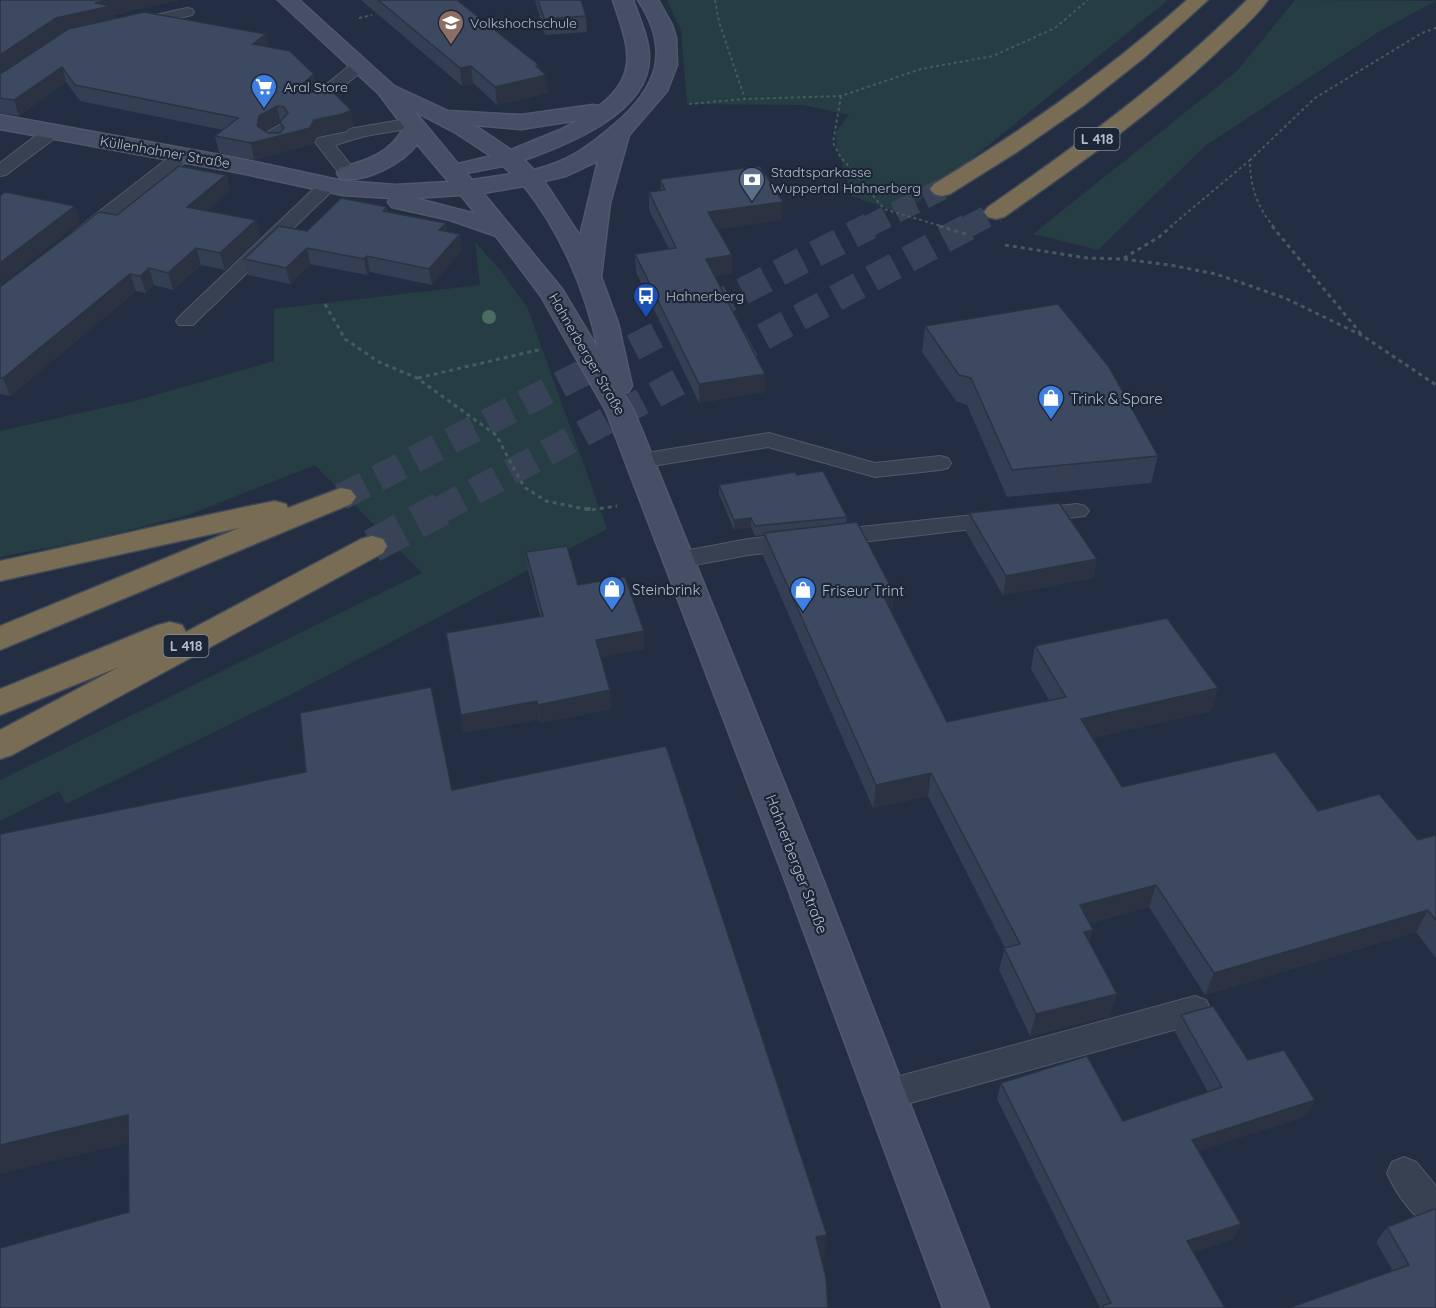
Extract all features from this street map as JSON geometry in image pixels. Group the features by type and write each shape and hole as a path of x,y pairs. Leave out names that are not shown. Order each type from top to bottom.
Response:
{"highway":[{"name":"L 418","path":"942,189 1055,115 1143,48 1198,0"},
{"name":"L 418","path":"996,212 1058,169 1153,96 1224,35 1258,0"},
{"path":"0,571 106,549 179,530 341,497 0,639"},
{"name":"L 418","path":"0,703 372,546 0,746"}],"main road":[{"path":"288,0 386,90 443,116 521,122 609,108"},
{"path":"340,182 444,162 507,159 556,142 587,124 609,108 632,84 638,68 639,53 623,0"},
{"name":"Küllenhahner Straße","path":"0,122 296,177 474,195 565,169 597,151 650,100 661,83 667,66 669,47 657,11 648,0"},
{"name":"Hahnerberger Straße","path":"386,90 444,162 505,231 554,294 625,422 966,1308"},
{"name":"Hahnerberger Straße","path":"443,116 486,142 507,159 529,178 549,205 588,277 603,315 625,422"},
{"path":"340,182 394,156 405,147 414,125"},
{"path":"588,277 589,251 598,202 620,130"},
{"path":"340,182 505,231"},
{"path":"940,1308 949,1259"}],"lane":[{"path":"118,27 186,12"},
{"path":"319,100 360,65"},
{"path":"186,321 340,182 329,148 324,142 356,134 414,125"},
{"path":"0,171 53,131"},
{"path":"305,147 329,148"},
{"path":"64,248 183,156"},
{"path":"640,461 769,440 875,470 940,463"},
{"path":"679,560 748,547 1077,511"},
{"path":"885,1095 1195,1010"},
{"path":"1404,1173 1436,1213"}],"path":[{"path":"715,0 715,12 742,80 745,99"},
{"path":"689,104 745,99 841,96 921,69 993,56 1055,28 1088,0"},
{"path":"365,17 372,15"},
{"path":"1123,259 1159,237 1250,160 1315,98 1422,33 1436,28"},
{"path":"841,96 833,143 840,156 884,209 973,237"},
{"path":"1250,160 1250,182 1261,212 1363,336"},
{"path":"995,243 1087,258 1123,259 1170,265 1216,274 1285,298 1363,336 1436,385"},
{"path":"325,304 345,339 379,362 417,378 496,435 524,487 546,501 590,510 656,500"},
{"path":"417,378 580,340"}],"green space":[{"path":"667,0 1168,0 903,214 852,196 837,147 836,132 849,115 803,105 687,104 681,30"},
{"path":"1295,0 1436,1 1380,31 1205,146 1098,250 1033,234 1237,71"},
{"path":"475,242 501,271 527,307 607,529 288,696 66,804 59,791 0,821 0,780 422,573 315,465 191,514 99,538 0,557 0,431 138,400 274,361 274,309 480,285"}],"building":[{"path":"0,0 110,0 95,3 111,6 56,18 0,55"},
{"path":"378,0 457,0 539,65 536,66 546,75 495,87 471,66 460,68"},
{"path":"538,0 581,0 586,16 544,19"},
{"path":"144,12 266,34 253,44 290,51 314,74 300,86 302,91 316,92 326,85 351,110 314,120 310,128 251,143 215,136 238,118 75,85 62,67 14,100 0,98 0,74 68,29","holes":["277,106 284,107 288,113 280,122 284,128 280,133 268,133 257,126 259,116"]},
{"path":"179,166 226,175 187,207 256,220 220,253 196,248 168,273 149,268 140,276 130,274 3,378 0,378 0,287 99,212 117,215"},
{"path":"760,166 783,202 708,212 732,255 706,259 765,374 699,384 635,254 676,248 649,192 665,190 660,179"},
{"path":"5,192 75,206 0,263 0,196"},
{"path":"341,198 387,207 383,211 446,223 439,230 460,234 429,269 367,256 364,259 307,248 286,268 244,259 279,226 307,231"},
{"name":"Trink & Spare","path":"1058,304 1109,367 1158,456 1012,470 971,378 959,375 925,326"},
{"path":"823,471 847,517 755,526 751,518 734,520 719,485 795,472 797,475"},
{"path":"1059,503 1097,559 1006,576 969,513"},
{"path":"857,522 894,593 883,595 947,722 1066,697 1035,646 1167,618 1218,688 1081,719 1122,787 1275,752 1318,811 1379,794 1418,840 1436,835 1436,920 1428,910 1214,973 1156,885 1080,905 1093,930 1084,932 1117,994 1036,1014 1004,948 1020,944 931,773 876,785 764,533"},
{"path":"567,546 578,585 625,577 644,631 596,640 610,690 538,705 537,701 461,715 446,633 543,616 526,552"},
{"path":"431,687 452,790 666,746 827,1235 816,1237 826,1277 828,1308 0,1308 0,1248 129,1212 128,1115 0,1145 0,834 306,772 300,713"},
{"path":"1213,1006 1248,1060 1284,1050 1315,1100 1192,1140 1241,1224 1187,1241 1225,1308 1104,1308 1102,1306 1111,1303 1001,1083 1087,1056 1123,1121 1222,1087 1181,1015"},
{"path":"1436,1210 1436,1308 1289,1308 1409,1265 1387,1227"}],"tunnel":[{"path":"867,227 942,189"},
{"path":"967,227 996,212"},
{"path":"341,497 870,226"},
{"path":"438,511 970,226"},
{"path":"372,546 441,509"}],"place":[{"name":"Volkshochschule","path":"451,46"},
{"name":"Aral Store","path":"264,110"},
{"name":"Stadtsparkasse Wuppertal Hahnerberg","path":"752,203"},
{"name":"Hahnerberg","path":"646,319"},
{"name":"Trink & Spare","path":"1051,421"},
{"name":"Steinbrink","path":"612,612"},
{"name":"Friseur Trint","path":"803,613"}]}
